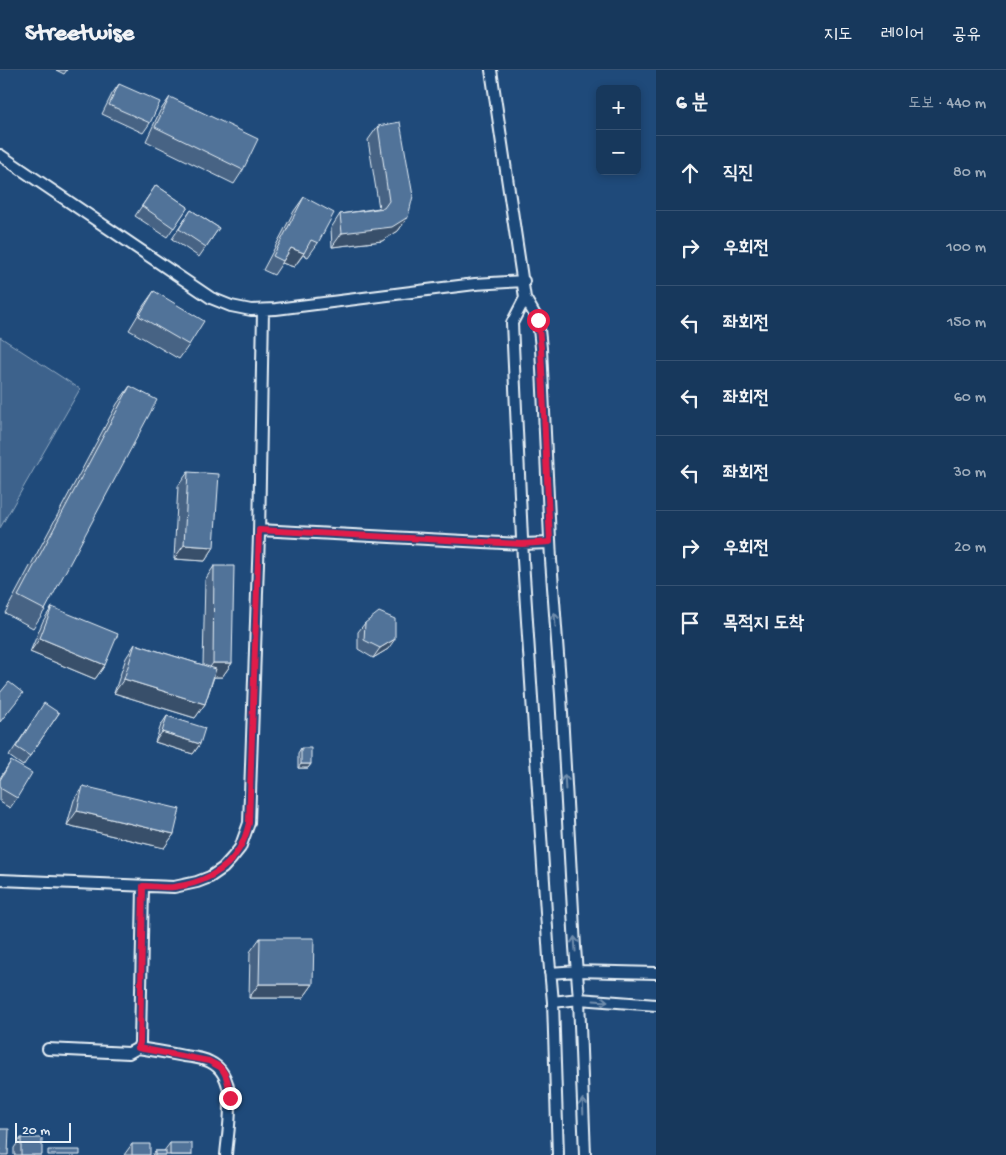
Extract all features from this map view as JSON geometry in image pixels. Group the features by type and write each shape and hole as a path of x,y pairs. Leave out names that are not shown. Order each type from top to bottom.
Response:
{"lane":[{"path":"491,70 526,298 538,320 541,348 550,542 579,999 585,1155"},
{"path":"0,155 211,298 231,306 251,310 286,308 475,284 524,281"},
{"path":"526,298 512,323 522,544 553,1002 558,1155"},
{"path":"0,880 174,887 210,877 232,858 240,848 249,823 259,530 262,310"},
{"path":"259,530 522,544 550,542"},
{"path":"138,1048 140,1043 143,886"},
{"path":"550,974 577,972 656,973"},
{"path":"553,1002 579,999 656,1005"},
{"path":"48,1050 129,1053 138,1048 209,1061 220,1067 226,1076 230,1098 226,1155"}],"shaded area":[{"path":"0,337 80,389 0,528"}],"building":[{"path":"119,84 160,102 150,123 109,105"},
{"path":"170,97 258,139 243,170 155,127"},
{"path":"400,122 413,196 408,217 392,227 342,233 340,214 384,208 389,201 378,126"},
{"path":"156,185 188,207 174,228 142,206"},
{"path":"304,197 334,213 318,243 311,240 304,253 291,248 283,261 273,256"},
{"path":"191,210 219,228 206,247 179,229"},
{"path":"154,291 204,321 189,345 139,316"},
{"path":"130,386 157,400 45,610 18,596"},
{"path":"188,472 219,474 214,547 184,545"},
{"path":"214,566 234,566 232,663 213,663"},
{"path":"52,607 118,634 105,665 40,638"},
{"path":"379,612 395,619 395,639 380,648 364,640 365,623"},
{"path":"135,644 216,669 205,704 124,679"},
{"path":"9,682 23,693 0,722 0,693"},
{"path":"44,703 59,713 30,756 16,747"},
{"path":"167,716 205,728 200,744 162,732"},
{"path":"301,748 311,748 311,764 301,764"},
{"path":"11,761 32,773 17,798 0,788 0,780"},
{"path":"83,786 180,809 174,834 77,811"},
{"path":"260,938 314,938 313,984 259,984"},
{"path":"0,1129 9,1129 8,1155 0,1155"},
{"path":"21,1138 42,1138 42,1155 21,1155"},
{"path":"170,1143 192,1143 192,1155 170,1155"},
{"path":"132,1144 150,1144 150,1155 132,1155"},
{"path":"48,1150 80,1150 80,1155 48,1155"},
{"path":"155,1151 166,1151 166,1155 155,1155"}],"route":[{"path":"230,1098 226,1076 220,1067 209,1061 138,1048 140,1043 143,886 174,887 210,877 223,868 232,858 240,848 245,836 249,823 259,530 522,544 550,542 538,320"}]}
